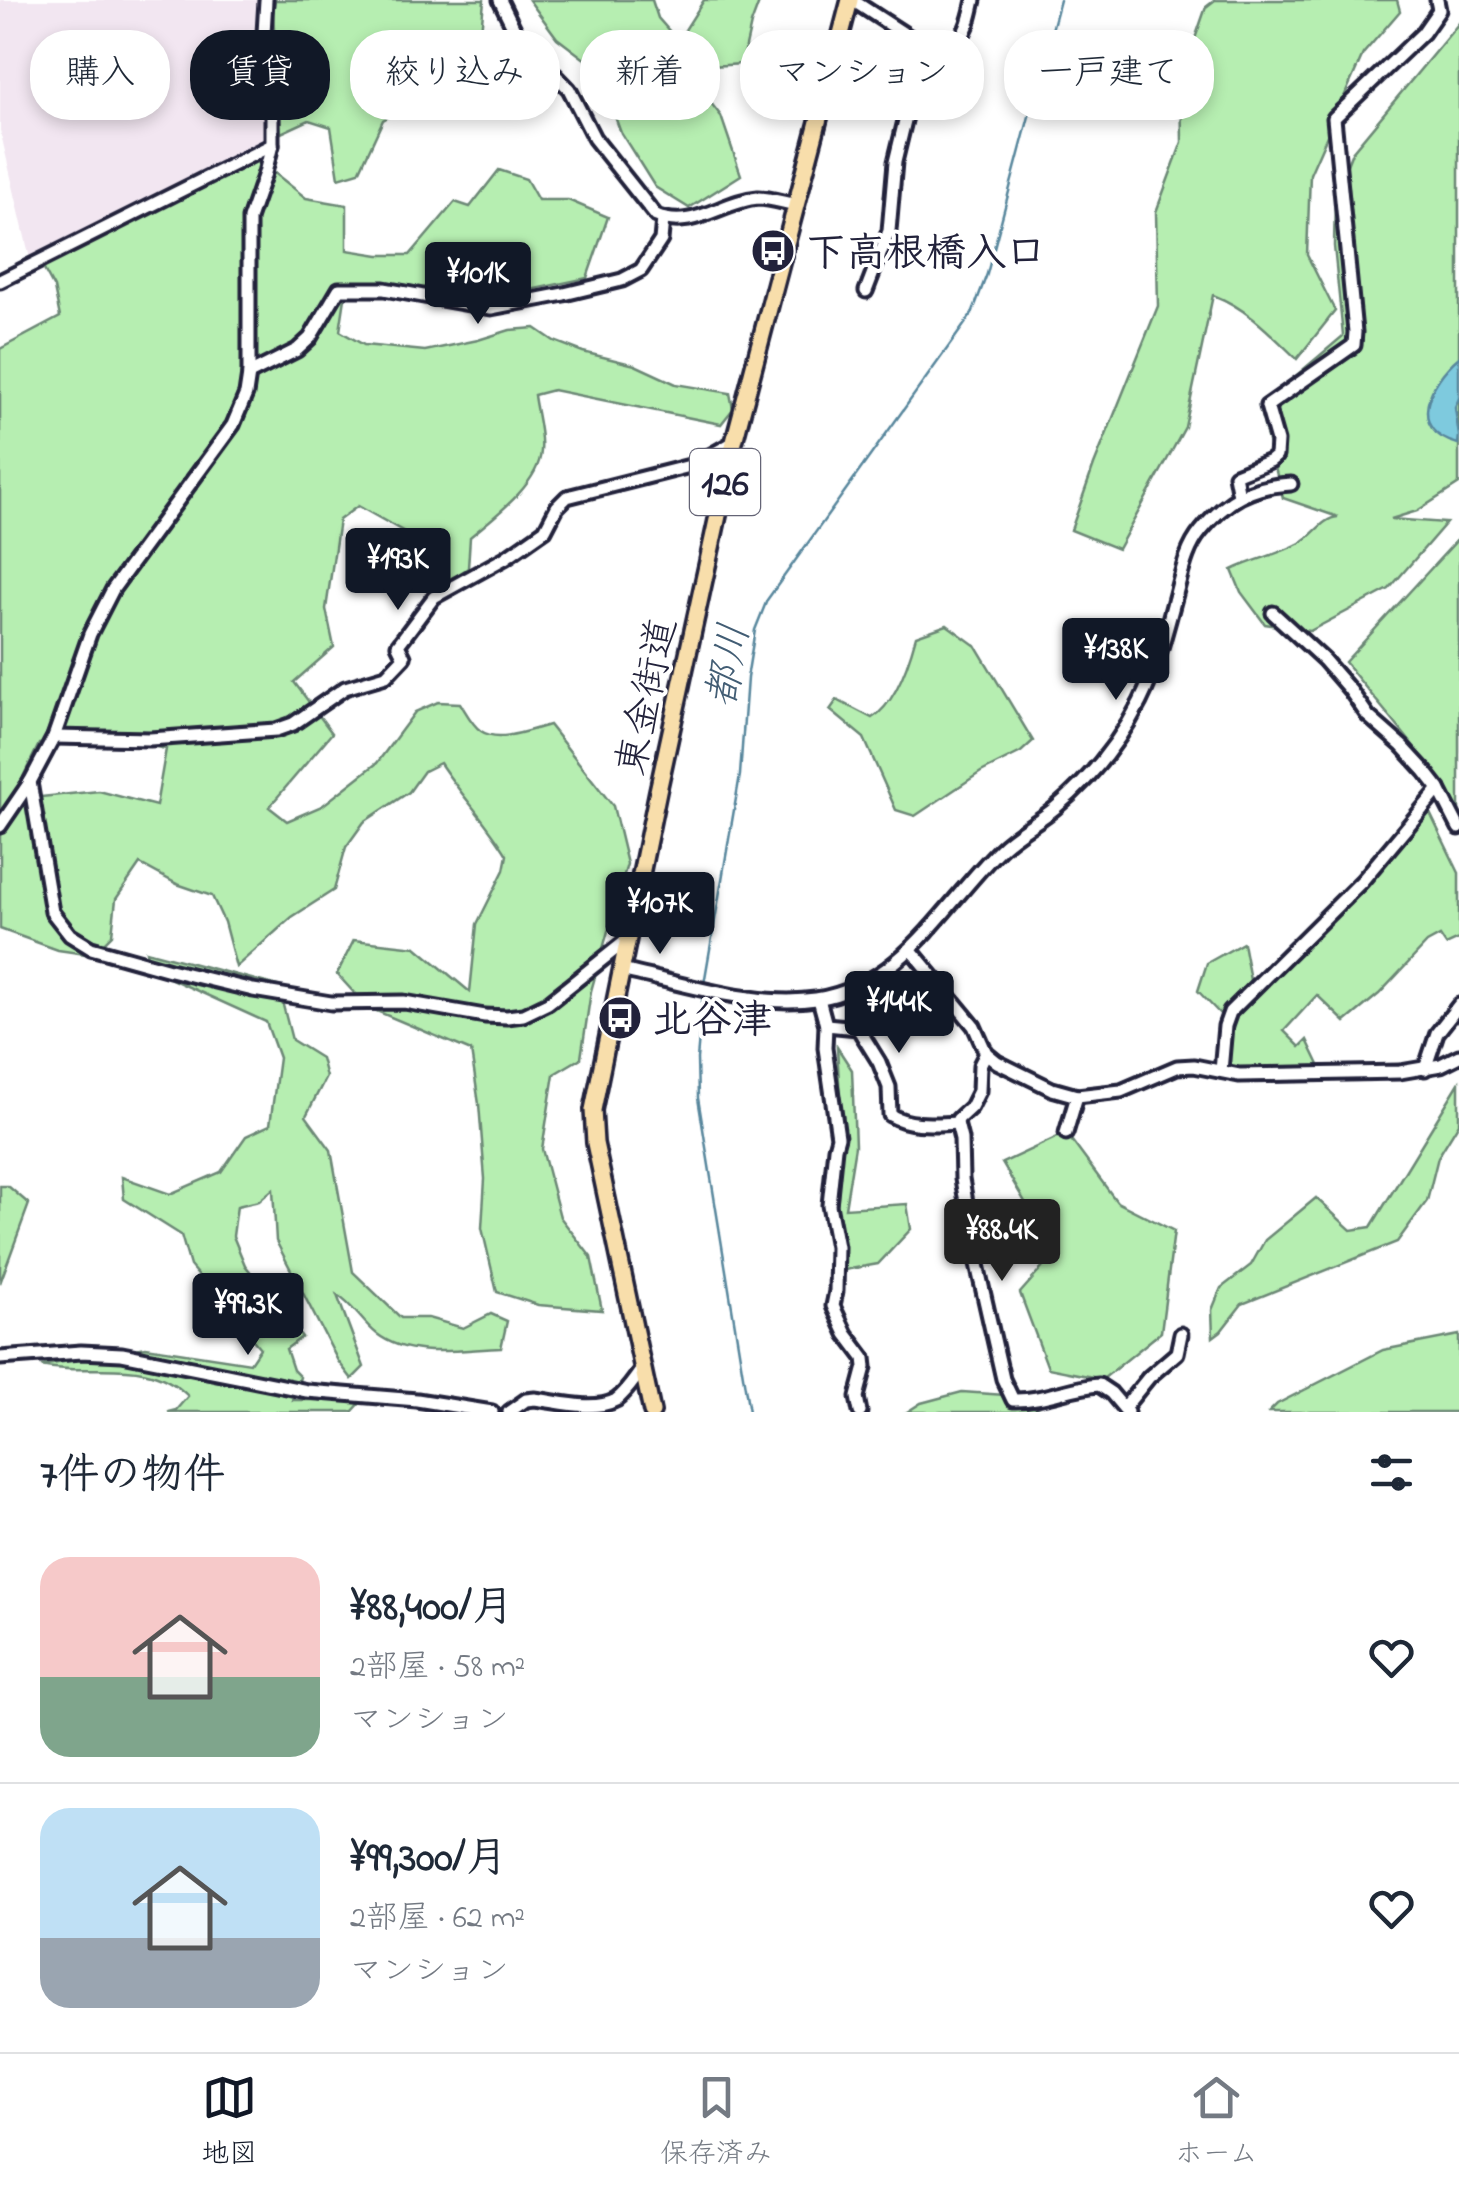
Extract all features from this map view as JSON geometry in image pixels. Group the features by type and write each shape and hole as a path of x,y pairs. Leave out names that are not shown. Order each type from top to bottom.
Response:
{"highway":[{"name":"東金街道","path":"652,1412 594,1128 594,1110 734,442 851,0"}],"street":[{"path":"0,826 54,737 98,615 233,425 246,394 248,218 272,145 264,32 266,0"},
{"path":"500,0 516,36 569,89 594,138 652,212 684,221 762,198 798,205"},
{"path":"851,0 899,30"},
{"path":"964,30 974,0"},
{"path":"1239,496 1235,475 1276,456 1277,440 1267,406 1354,344 1334,118 1423,33 1438,10 1437,0"},
{"path":"866,292 889,231 895,162 906,120"},
{"path":"0,281 272,145"},
{"path":"249,374 297,350 310,338 339,289 384,289 491,308 564,294 622,280 641,270 661,240 663,218"},
{"path":"54,737 226,736 293,724 344,688 386,676 404,658 398,646 434,598 546,530 567,498 694,465 734,442"},
{"path":"621,970 764,1000 819,999 871,979 894,965 982,866 1054,808 1098,767 1110,750 1154,671 1187,555 1198,534 1239,496 1292,484"},
{"path":"1273,613 1324,660 1368,716 1402,746 1439,788 1459,828"},
{"path":"30,782 52,912 70,935 90,948 170,970 253,990 331,1002 404,1002 485,1016 523,1015 548,1004 627,940"},
{"path":"1221,1071 1230,1012 1338,906 1439,788"},
{"path":"911,950 974,1026 986,1053 1052,1089 1077,1096 1121,1090 1177,1067 1194,1066 1239,1075 1400,1072 1425,1069 1459,1056"},
{"path":"819,999 826,1025 838,1136 829,1206 837,1247 833,1306 846,1334 864,1358 857,1397 860,1412"},
{"path":"1425,1069 1437,1033 1458,1008"},
{"path":"826,1025 858,1028 889,1087 890,1115 921,1124 957,1123"},
{"path":"986,1053 980,1065 979,1091 957,1123 976,1260 1003,1379 1013,1400 1099,1385 1126,1410 1149,1377 1177,1353 1182,1334"},
{"path":"1066,1132 1077,1096"},
{"path":"0,1358 81,1352 122,1354 278,1386 436,1402 492,1412"},
{"path":"509,1412 526,1400 535,1399 591,1408 605,1405 616,1401 643,1368"},
{"path":"375,1397 375,1412"}],"shaded area":[{"path":"0,0 258,0 257,30 190,30 190,120 263,120 262,147 31,263 0,130"}],"green space":[{"path":"275,0 484,0 481,30 350,30 350,120 383,120 359,172 339,178 331,127 309,120 330,120 330,30 274,30"},
{"path":"529,0 652,0 658,18 668,30 580,30 580,55 560,40 560,30 551,30"},
{"path":"704,0 760,0 750,30 740,30 740,64 720,65 720,30 685,30"},
{"path":"1215,0 1397,0 1400,11 1363,54 1310,174 1307,255 1335,311 1297,359 1248,314 1213,295 1185,427 1118,549 1071,530 1158,306 1156,212 1182,142 1182,120 1214,120 1214,30 1198,30 1206,7"},
{"path":"1459,23 1459,484 1417,511 1391,519 1446,523 1389,589 1310,631 1265,624 1241,592 1232,570 1300,543 1327,520 1338,517 1283,498 1259,407 1343,336 1334,246 1335,196 1352,152"},
{"path":"720,115 741,175 689,208 655,187 616,120 720,120"},
{"path":"280,120 309,120 281,133"},
{"path":"257,159 306,198 347,205 347,250 410,255 455,202 470,207 499,170 526,179 538,200 568,200 608,217 587,278 483,300 401,284 346,292 340,331 364,345 425,351 510,330 535,328 554,341 635,365 676,384 730,393 733,409 721,424 553,390 534,395 541,451 532,476 514,499 470,537 468,568 443,585 422,571 406,533 358,506 339,520 326,609 334,647 294,682 332,733 269,807 287,821 322,806 377,763 415,712 438,702 460,703 481,731 496,736 549,725 613,806 627,864 591,991 581,1058 554,1074 542,1149 560,1217 591,1257 602,1310 538,1305 497,1292 482,1228 485,1179 471,1051 367,1007 337,974 354,940 416,947 470,992 477,924 504,870 507,855 440,763 424,771 409,792 364,822 346,847 334,890 292,917 236,967 224,922 212,896 177,884 140,864 116,899 112,935 92,955 58,950 0,929 0,349 60,317 54,288 42,266","holes":["39,744 141,744 166,749 156,806 99,791 23,801 23,777"]},
{"path":"1459,538 1459,810 1419,753 1345,662"},
{"path":"947,625 976,646 1033,741 915,816 896,810 864,738 830,710 837,700 872,718 895,693 916,636"},
{"path":"1428,809 1459,873 1459,939 1446,945 1440,936 1427,943 1379,994 1345,1022 1317,995 1284,1031 1300,1047 1307,1040 1320,1067 1253,1071 1225,1068 1227,1034 1234,1013"},
{"path":"1243,943 1250,980 1220,1014 1198,991 1207,963"},
{"path":"146,951 278,986 292,1040 321,1058 326,1077 306,1116 331,1150 353,1272 401,1318 428,1318 463,1328 491,1314 507,1321 501,1348 437,1351 405,1347 377,1334 337,1295 364,1367 352,1379 338,1361 276,1241 273,1189 259,1201 237,1206 233,1236 245,1265 302,1337 286,1349 293,1370 300,1377 293,1400 363,1400 352,1412 168,1412 176,1410 188,1396 155,1375 118,1369 41,1366 146,1347 250,1363 260,1348 190,1266 181,1235 124,1199 122,1177 170,1194 221,1172 246,1136 270,1125 279,1058 266,1022 149,969"},
{"path":"837,1047 852,1070 855,1146 845,1208 907,1204 911,1229 878,1264 839,1271 843,1245 837,1211 842,1137"},
{"path":"1459,1083 1459,1123 1438,1157 1427,1201 1397,1242 1242,1304 1213,1337 1212,1310 1221,1288 1251,1265 1265,1240 1316,1198 1351,1230 1371,1227"},
{"path":"1066,1133 1117,1202 1174,1231 1161,1332 1103,1379 1048,1368 1020,1293 1043,1267 1041,1229 1002,1163"},
{"path":"0,1186 8,1186 29,1204 0,1283"},
{"path":"1459,1335 1459,1411 1269,1412 1277,1404 1383,1350"},
{"path":"962,1392 1005,1395 1046,1412 907,1412 921,1403"}],"water":[{"path":"1459,357 1459,398 1455,408 1458,444 1442,437 1427,417 1432,391"}],"waterway":[{"name":"都川","path":"704,984 740,775 747,678 755,630 767,600 972,314 987,274 1060,0"},
{"name":"都川","path":"703,992 698,1098 749,1412"}],"place":[{"name":"下高根橋入口","path":"773,251"},
{"name":"北谷津","path":"620,1018"}]}
